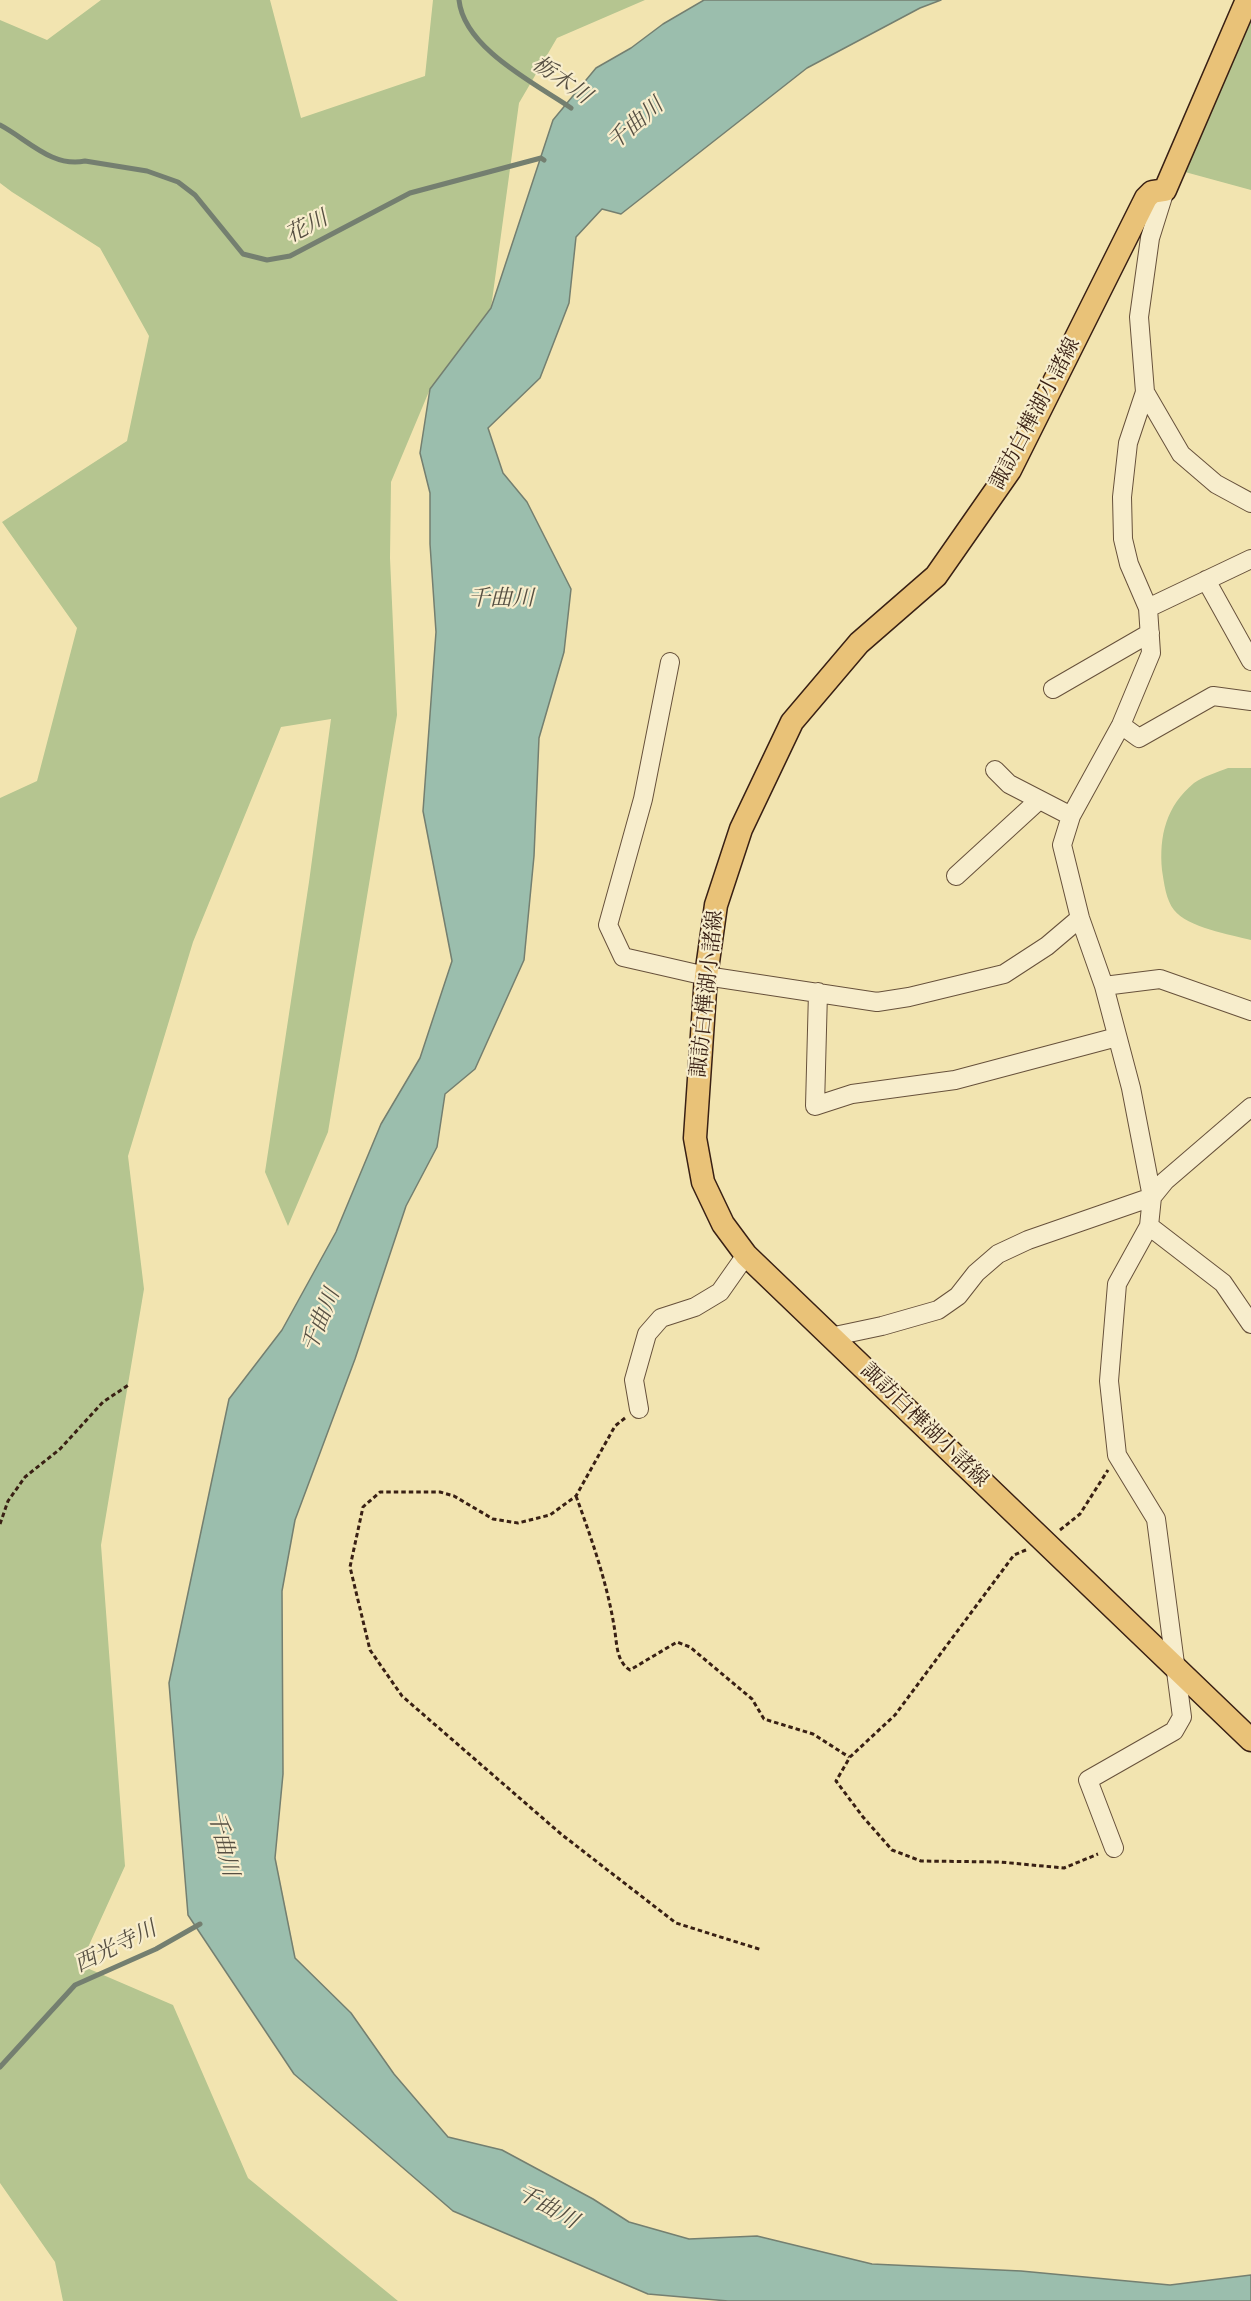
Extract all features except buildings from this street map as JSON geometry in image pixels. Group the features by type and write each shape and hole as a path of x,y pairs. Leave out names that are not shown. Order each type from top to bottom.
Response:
{"main road":[{"path":"1165,190 1247,0"},
{"name":"諏訪白樺湖小諸線","path":"1165,190 1152,192 1146,198 1010,470 936,576 859,644 792,722 741,829 716,905 706,976 695,1138 703,1182 723,1224 746,1254 1251,1740"}],"street":[{"path":"1114,1848 1088,1780 1174,1731 1182,1717 1156,1519 1117,1455 1108,1381 1117,1284 1149,1226 1152,1197 1131,1088 1104,986 1080,918 1062,845 1071,816 1121,725 1151,653 1148,608 1129,564 1123,539 1122,497 1128,443 1145,392 1139,317 1150,238 1165,190"},
{"path":"1145,392 1181,454 1216,484 1251,503"},
{"path":"1148,608 1251,559"},
{"path":"1206,580 1251,661"},
{"path":"1053,689 1150,633"},
{"path":"670,662 643,799 608,925 623,957 706,976 877,1002 909,997 1004,974 1047,946 1080,918"},
{"path":"1121,725 1139,738 1213,696 1251,701"},
{"path":"995,770 1009,784 1071,816"},
{"path":"956,876 1039,800"},
{"path":"1104,986 1161,979 1251,1011"},
{"path":"818,992 815,1106 852,1094 955,1080 1117,1037"},
{"path":"830,1337 882,1326 938,1310 957,1296 976,1273 998,1254 1028,1240 1152,1197 1165,1181 1251,1107"},
{"path":"1149,1226 1223,1283 1251,1324"},
{"path":"639,1409 634,1380 647,1334 661,1318 695,1308 720,1292 746,1254"}],"path":[{"path":"0,1524 8,1501 24,1477 60,1449 103,1402 130,1384"},
{"path":"639,1409 615,1426 576,1496 550,1515 518,1523 493,1519 454,1496 440,1492 380,1491 363,1507 350,1567 370,1650 402,1696 561,1834 676,1923 762,1950"},
{"path":"1114,1848 1064,1868 1000,1862 921,1861 892,1850 836,1781 850,1757 895,1715 1014,1555 1044,1541 1080,1514 1117,1455"},
{"path":"576,1496 596,1551 612,1612 619,1654 624,1666 630,1670 677,1642 690,1647 752,1699 764,1719 813,1734 850,1757"}],"green space":[{"path":"101,0 270,0 301,118 425,76 433,0 645,0 557,38 519,103 491,308 430,389 391,482 390,558 397,715 328,1132 288,1226 265,1172 331,719 281,727 193,942 128,1156 144,1289 101,1545 125,1866 80,1965 173,2005 248,2178 398,2301 63,2301 55,2262 0,2183 0,798 37,781 77,628 2,522 127,441 149,336 100,248 0,183 0,20 47,40"},
{"path":"1251,19 1251,190 1185,172"},
{"path":"1228,768 1251,768 1251,940 1210,930 1180,916 1169,901 1162,870 1163,834 1166,822 1177,802 1194,783"}],"water":[{"name":"千曲川","path":"704,0 941,0 920,8 807,68 621,214 602,209 576,237 569,303 540,378 488,428 503,473 527,502 571,589 564,652 539,738 534,856 524,960 475,1069 445,1094 437,1147 406,1206 355,1359 295,1520 282,1591 283,1774 275,1858 295,1958 351,2013 394,2074 448,2137 502,2150 593,2199 629,2222 689,2239 757,2236 872,2264 1021,2271 1170,2285 1251,2275 1251,2301 728,2301 648,2294 453,2211 294,2074 188,1915 169,1683 229,1399 282,1330 336,1232 381,1124 420,1058 452,961 423,811 436,632 430,544 430,493 420,453 430,389 491,308 553,120 596,68"}],"waterway":[{"name":"栃木川","path":"459,0 464,17 473,34 487,49 503,63 571,108"},
{"name":"花川","path":"0,125 40,151 62,160 85,161 147,171 178,182 195,195 243,254 267,260 290,256 410,193 541,158 544,160"},
{"name":"西光寺川","path":"0,2067 75,1985 156,1949 200,1924"}]}
